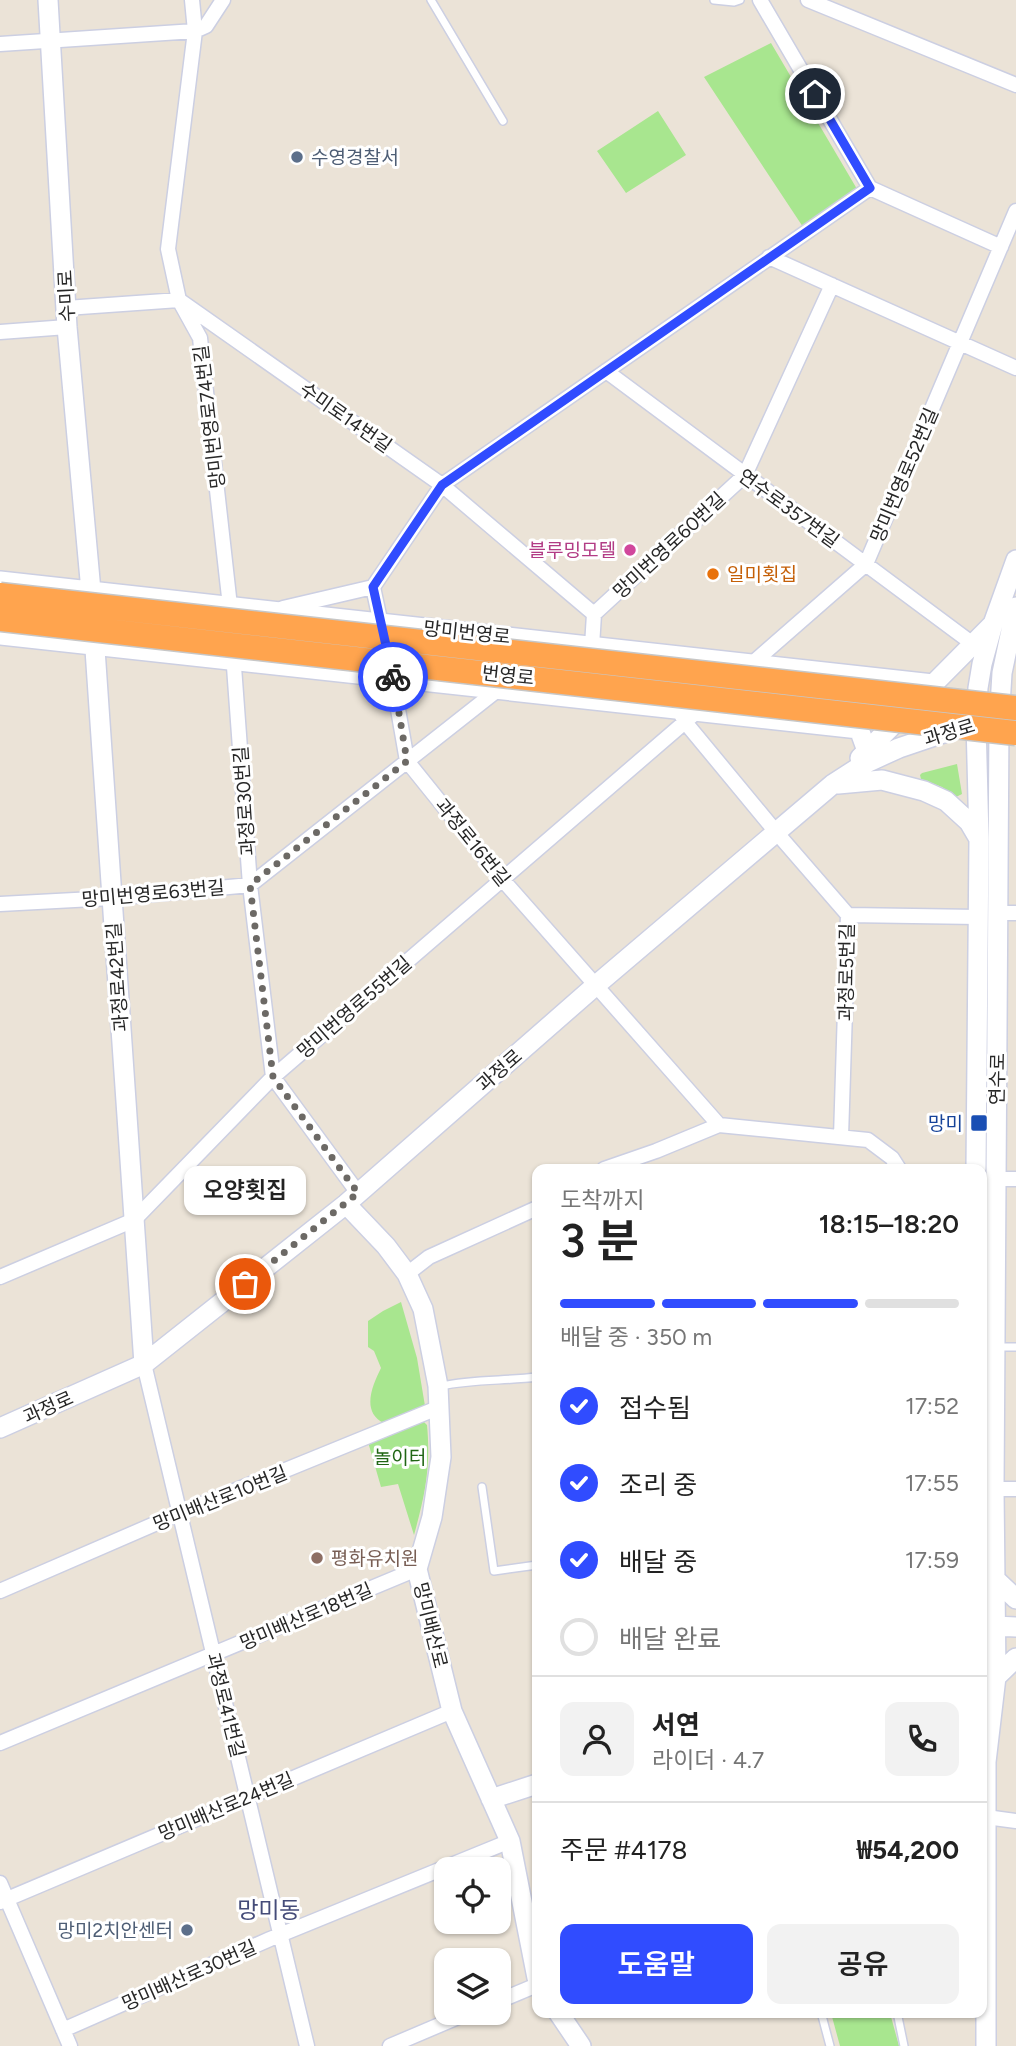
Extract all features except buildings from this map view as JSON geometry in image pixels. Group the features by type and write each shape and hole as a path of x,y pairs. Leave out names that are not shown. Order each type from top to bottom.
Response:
{"highway":[{"name":"번영로","path":"0,594 1013,721"},
{"name":"번영로","path":"0,619 1013,721"}],"street":[{"name":"수미로","path":"48,0 67,317 90,591"},
{"name":"망미번영로74번길","path":"192,0 195,31 168,248 179,300 200,338 232,632"},
{"path":"0,44 195,31 206,26 223,0"},
{"path":"760,0 870,188 1001,247"},
{"path":"808,0 1016,85"},
{"path":"272,611 373,587 442,485 870,188"},
{"name":"망미번영로52번길","path":"687,714 752,664 866,564 1016,211"},
{"path":"769,257 1016,368"},
{"name":"망미번영로60번길","path":"594,614 745,475 832,285"},
{"path":"0,332 67,317 179,300"},
{"name":"수미로14번길","path":"179,300 442,485 594,614"},
{"name":"연수로357번길","path":"606,371 973,643"},
{"name":"연수로","path":"976,1164 978,688 993,624 1016,560"},
{"name":"망미번영로","path":"0,581 933,684"},
{"name":"과정로16번길","path":"373,587 394,678 407,761 502,879 719,1125"},
{"name":"과정로42번길","path":"90,591 144,1364"},
{"name":"연수로","path":"987,1754 996,1677 988,1630 994,1578 989,1347 1006,1179 1013,721 1002,673 1016,607"},
{"path":"592,646 594,614"},
{"path":"834,784 993,624"},
{"name":"과정로30번길","path":"232,632 250,885 273,1077 352,1199"},
{"path":"0,635 394,678 687,714 859,729 867,751"},
{"name":"망미번영로63번길","path":"0,904 112,898 250,885 559,642"},
{"path":"670,654 687,714"},
{"name":"과정로5번길","path":"687,714 776,832 848,915 841,1137"},
{"name":"망미번영로55번길","path":"0,1277 134,1220 273,1077 687,714"},
{"name":"과정로","path":"0,1428 144,1364 352,1199 595,986 834,784 864,764 976,722 1013,721"},
{"path":"834,784 882,780 924,791 946,801 969,822 979,839"},
{"path":"848,915 978,917"},
{"path":"618,1164 719,1125 868,1140 896,1164"},
{"name":"망미배산로","path":"352,1199 407,1275 423,1309 438,1386 441,1457 432,1517 417,1569 452,1711 510,1841 532,1953"},
{"path":"407,1275 429,1257 532,1210"},
{"name":"과정로41번길","path":"144,1364 307,2046"},
{"name":"망미배산로10번길","path":"0,1591 180,1513 440,1407"},
{"path":"994,1489 1016,1489"},
{"name":"망미배산로18번길","path":"0,1743 417,1569"},
{"path":"994,1578 1016,1599"},
{"path":"988,1630 1016,1627"},
{"path":"996,1677 1016,1658"},
{"name":"망미배산로24번길","path":"3,1900 452,1711"},
{"path":"491,1799 532,1786"},
{"path":"987,1817 1016,1821"},
{"name":"망미배산로30번길","path":"63,2030 280,1935 510,1841"},
{"path":"0,1883 3,1900 70,2046"},
{"path":"511,1996 532,1987"},
{"path":"562,2018 581,2046"},
{"name":"연수로","path":"985,2018 986,2046"},
{"path":"390,2046 439,2025"}],"lane":[{"path":"431,0 503,121"},
{"path":"714,0 740,0"},
{"path":"989,1347 1016,1347"},
{"path":"438,1386 457,1382 532,1378"},
{"path":"482,1487 494,1571 532,1566"},
{"path":"823,2018 830,2046"},
{"path":"898,2018 904,2046"}],"green space":[{"path":"771,43 857,189 803,227 704,77"},
{"path":"658,111 686,155 626,193 597,151"},
{"path":"957,764 962,794 956,797 942,787 921,779 922,773"},
{"path":"401,1302 417,1358 425,1406 384,1423 377,1418 371,1406 372,1390 381,1368 374,1351 368,1347 368,1321"},
{"name":"놀이터","path":"422,1420 427,1425 428,1468 414,1535 398,1484 381,1487 368,1442"},
{"path":"832,2018 891,2018 899,2046 840,2046"}],"way so far":[{"path":"245,1284 358,1193 273,1077 250,885 407,761 393,677"}],"place":[{"name":"수영경찰서","path":"297,157"},
{"name":"블루밍모텔","path":"630,550"},
{"name":"일미횟집","path":"713,574"},
{"name":"망미","path":"979,1123"},
{"name":"오양횟집","path":"245,1284"},
{"name":"평화유치원","path":"317,1558"},
{"name":"망미2치안센터","path":"187,1930"}],"district":[{"name":"망미동","path":"269,1910"}],"route":[{"path":"393,677 373,587 442,485 870,188 815,94"}]}
